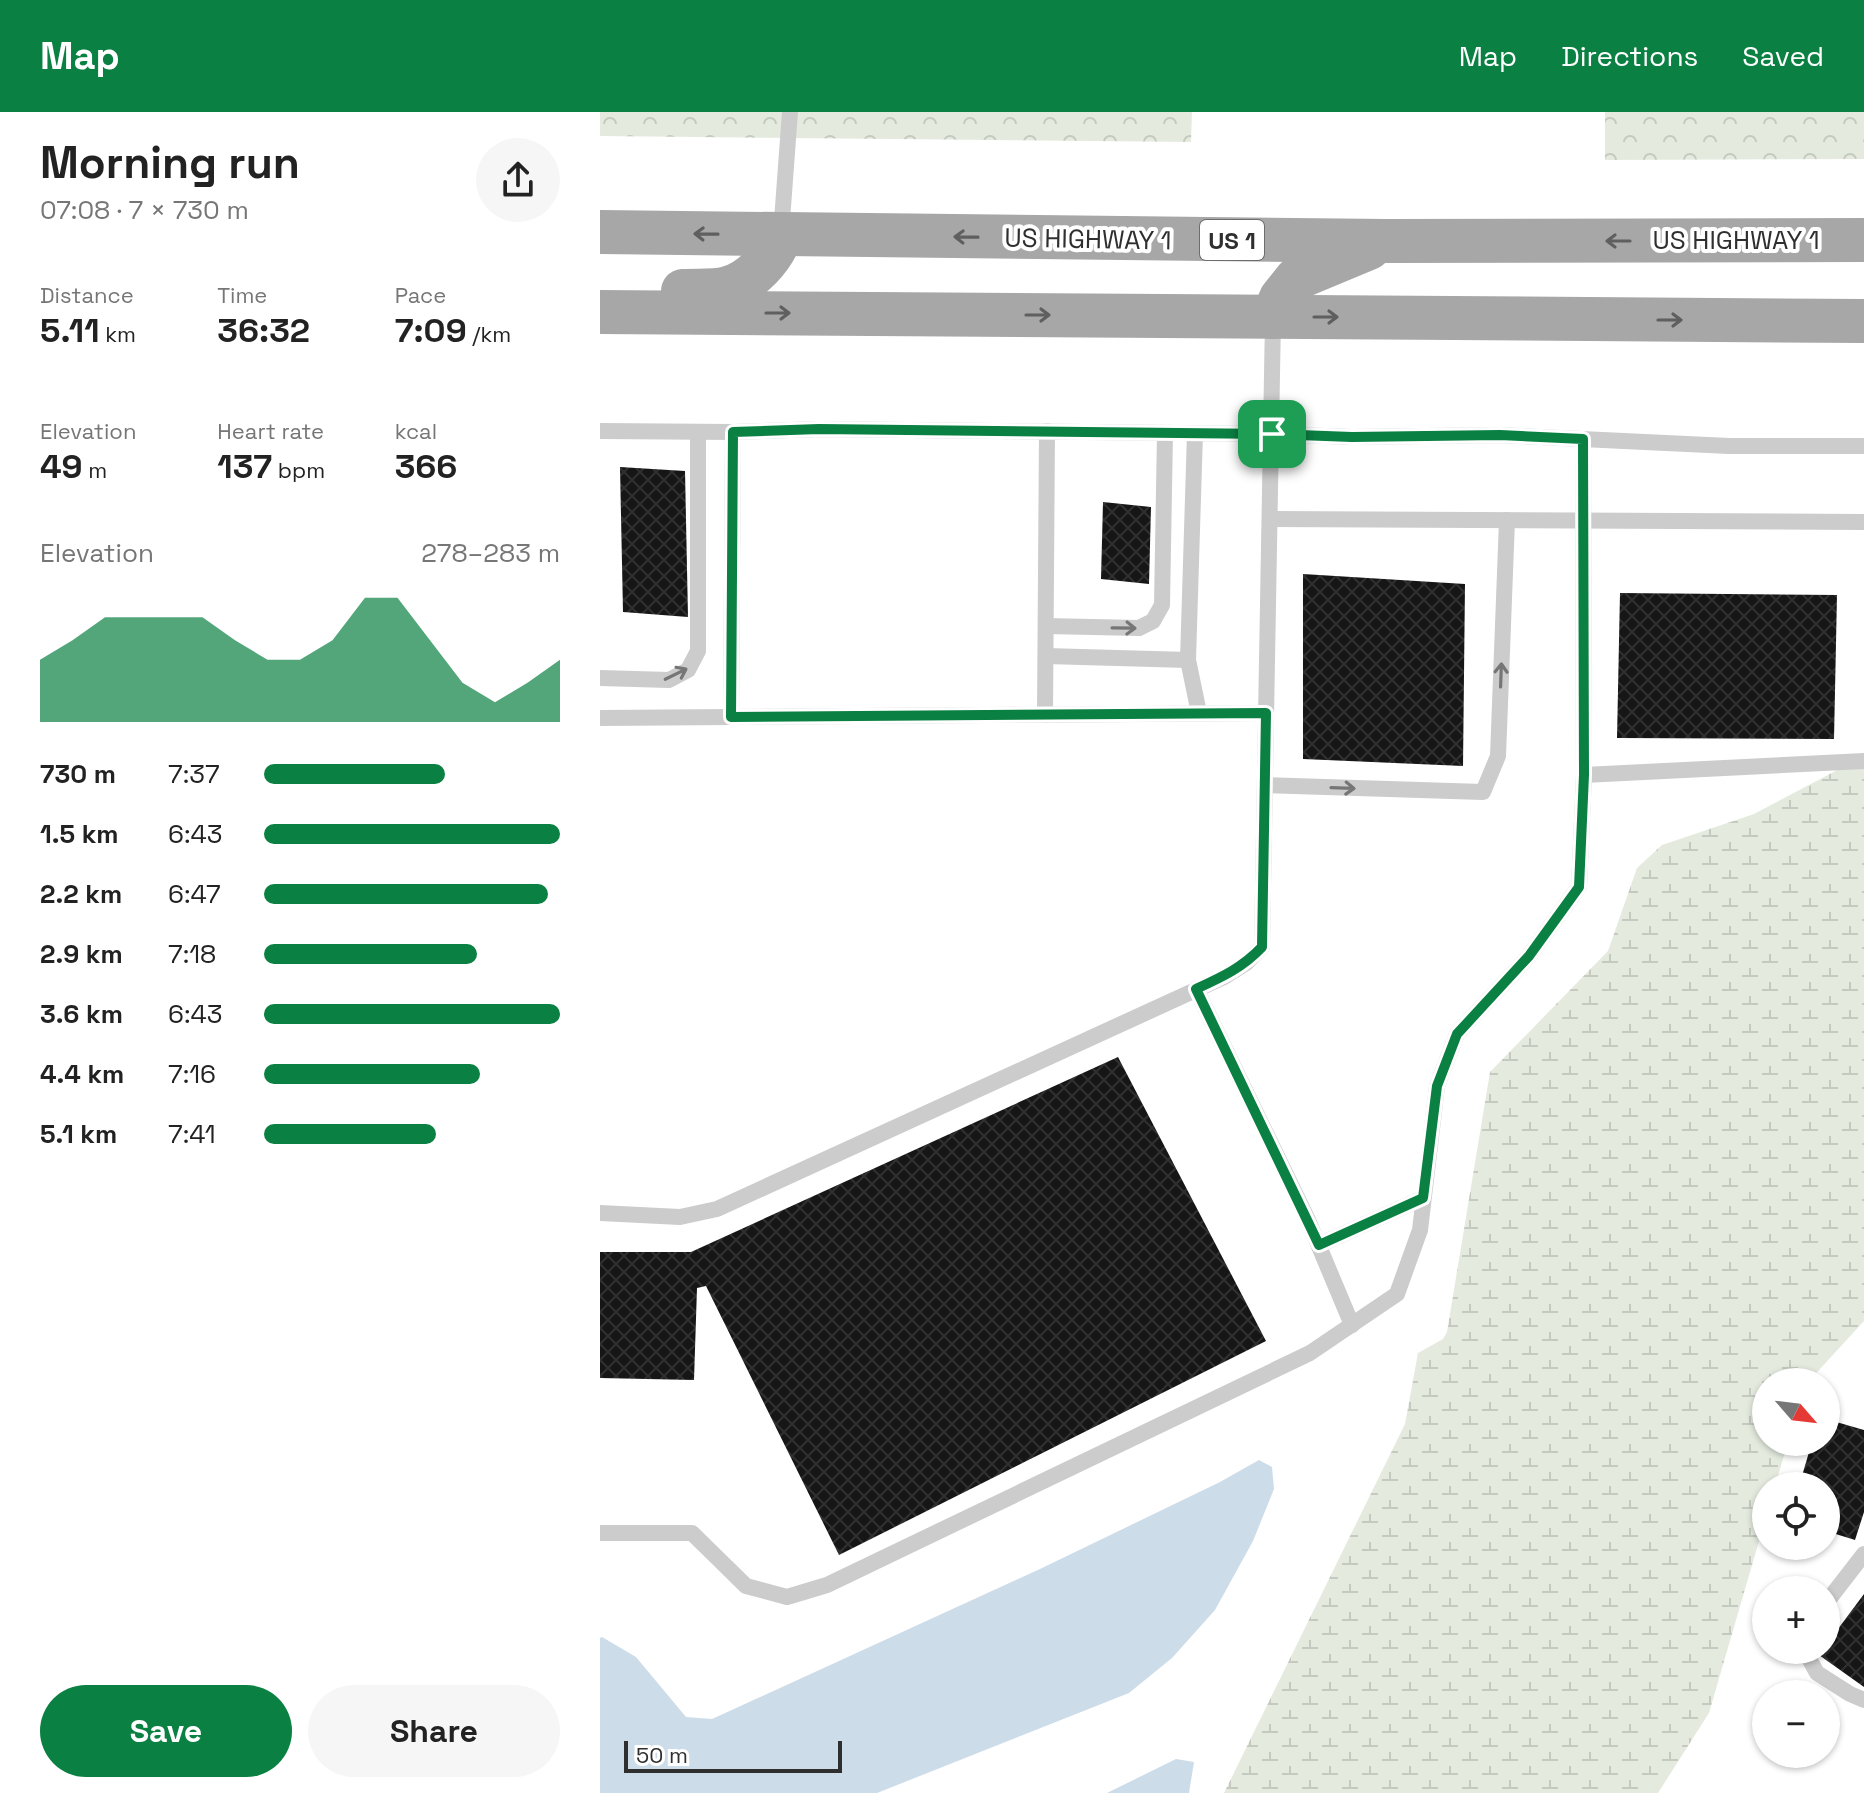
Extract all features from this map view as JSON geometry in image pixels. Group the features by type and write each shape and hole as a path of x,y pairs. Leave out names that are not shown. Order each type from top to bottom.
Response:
{"main road":[{"name":"US HIGHWAY 1","path":"600,232 1386,241 1864,240"},
{"path":"644,312 649,305 675,292 728,288 747,279 776,250 781,236"},
{"path":"1273,317 1281,298 1297,278 1386,241"},
{"path":"600,312 1864,321"}],"lane":[{"path":"781,236 790,112"},
{"path":"600,1213 680,1217 717,1209 1224,977 1246,963 1262,947 1273,317"},
{"path":"600,431 819,429 1352,437 1500,435 1729,446 1864,446"},
{"path":"1045,715 1047,431"},
{"path":"600,678 669,680 688,670 698,651 698,432"},
{"path":"731,717 733,432"},
{"path":"1046,626 1139,628 1153,621 1162,605 1165,433"},
{"path":"1195,433 1188,660 1199,713"},
{"path":"600,1533 692,1533 746,1586 787,1597 827,1585 1310,1353 1397,1294 1420,1230 1437,1086 1457,1034 1529,956 1579,887 1584,775 1583,439"},
{"path":"1270,519 1864,522"},
{"path":"1265,785 1483,792 1498,756 1507,520"},
{"path":"1046,656 1188,660"},
{"path":"600,718 1266,713"},
{"path":"1584,775 1864,761"},
{"path":"1196,989 1319,1245 1352,1325"},
{"path":"1319,1245 1423,1198"},
{"path":"1840,1585 1864,1554"},
{"path":"1812,1664 1817,1673 1864,1700"}],"green space":[{"path":"600,112 1192,112 1191,142 600,136"},
{"path":"1605,112 1864,112 1864,159 1605,160"},
{"path":"1864,756 1864,1321 1821,1368 1752,1368 1752,1456 1784,1456 1779,1472 1752,1472 1753,1560 1709,1713 1658,1793 1224,1793 1405,1424 1418,1353 1443,1339 1447,1332 1490,1072 1608,951 1637,868 1662,845 1754,814"}],"water":[{"path":"1259,1460 1272,1467 1274,1489 1253,1541 1215,1610 1172,1658 1129,1693 877,1793 600,1793 600,1638 636,1657 686,1717 712,1719 1040,1569"},
{"path":"1176,1759 1194,1762 1189,1793 1107,1793"}],"building":[{"path":"620,467 685,471 688,617 623,612"},
{"path":"1103,502 1151,507 1149,584 1101,579"},
{"path":"1303,574 1465,584 1463,766 1303,759"},
{"path":"1620,593 1837,595 1834,739 1617,738"},
{"path":"1118,1057 1266,1341 839,1555 706,1286 697,1288 694,1380 600,1378 600,1252 691,1252"},
{"path":"1840,1423 1864,1430 1864,1512 1855,1540 1840,1535 1840,1472 1803,1472 1808,1456 1840,1456"},
{"path":"1864,1594 1864,1687 1832,1664 1840,1664 1840,1626"}],"route":[{"path":"819,429 1272,434 1352,437 1500,435 1583,439 1584,775 1579,887 1529,956 1457,1034 1437,1086 1423,1198 1319,1245 1196,989 1246,963 1262,947 1266,713 731,717 733,432 819,429"}]}
